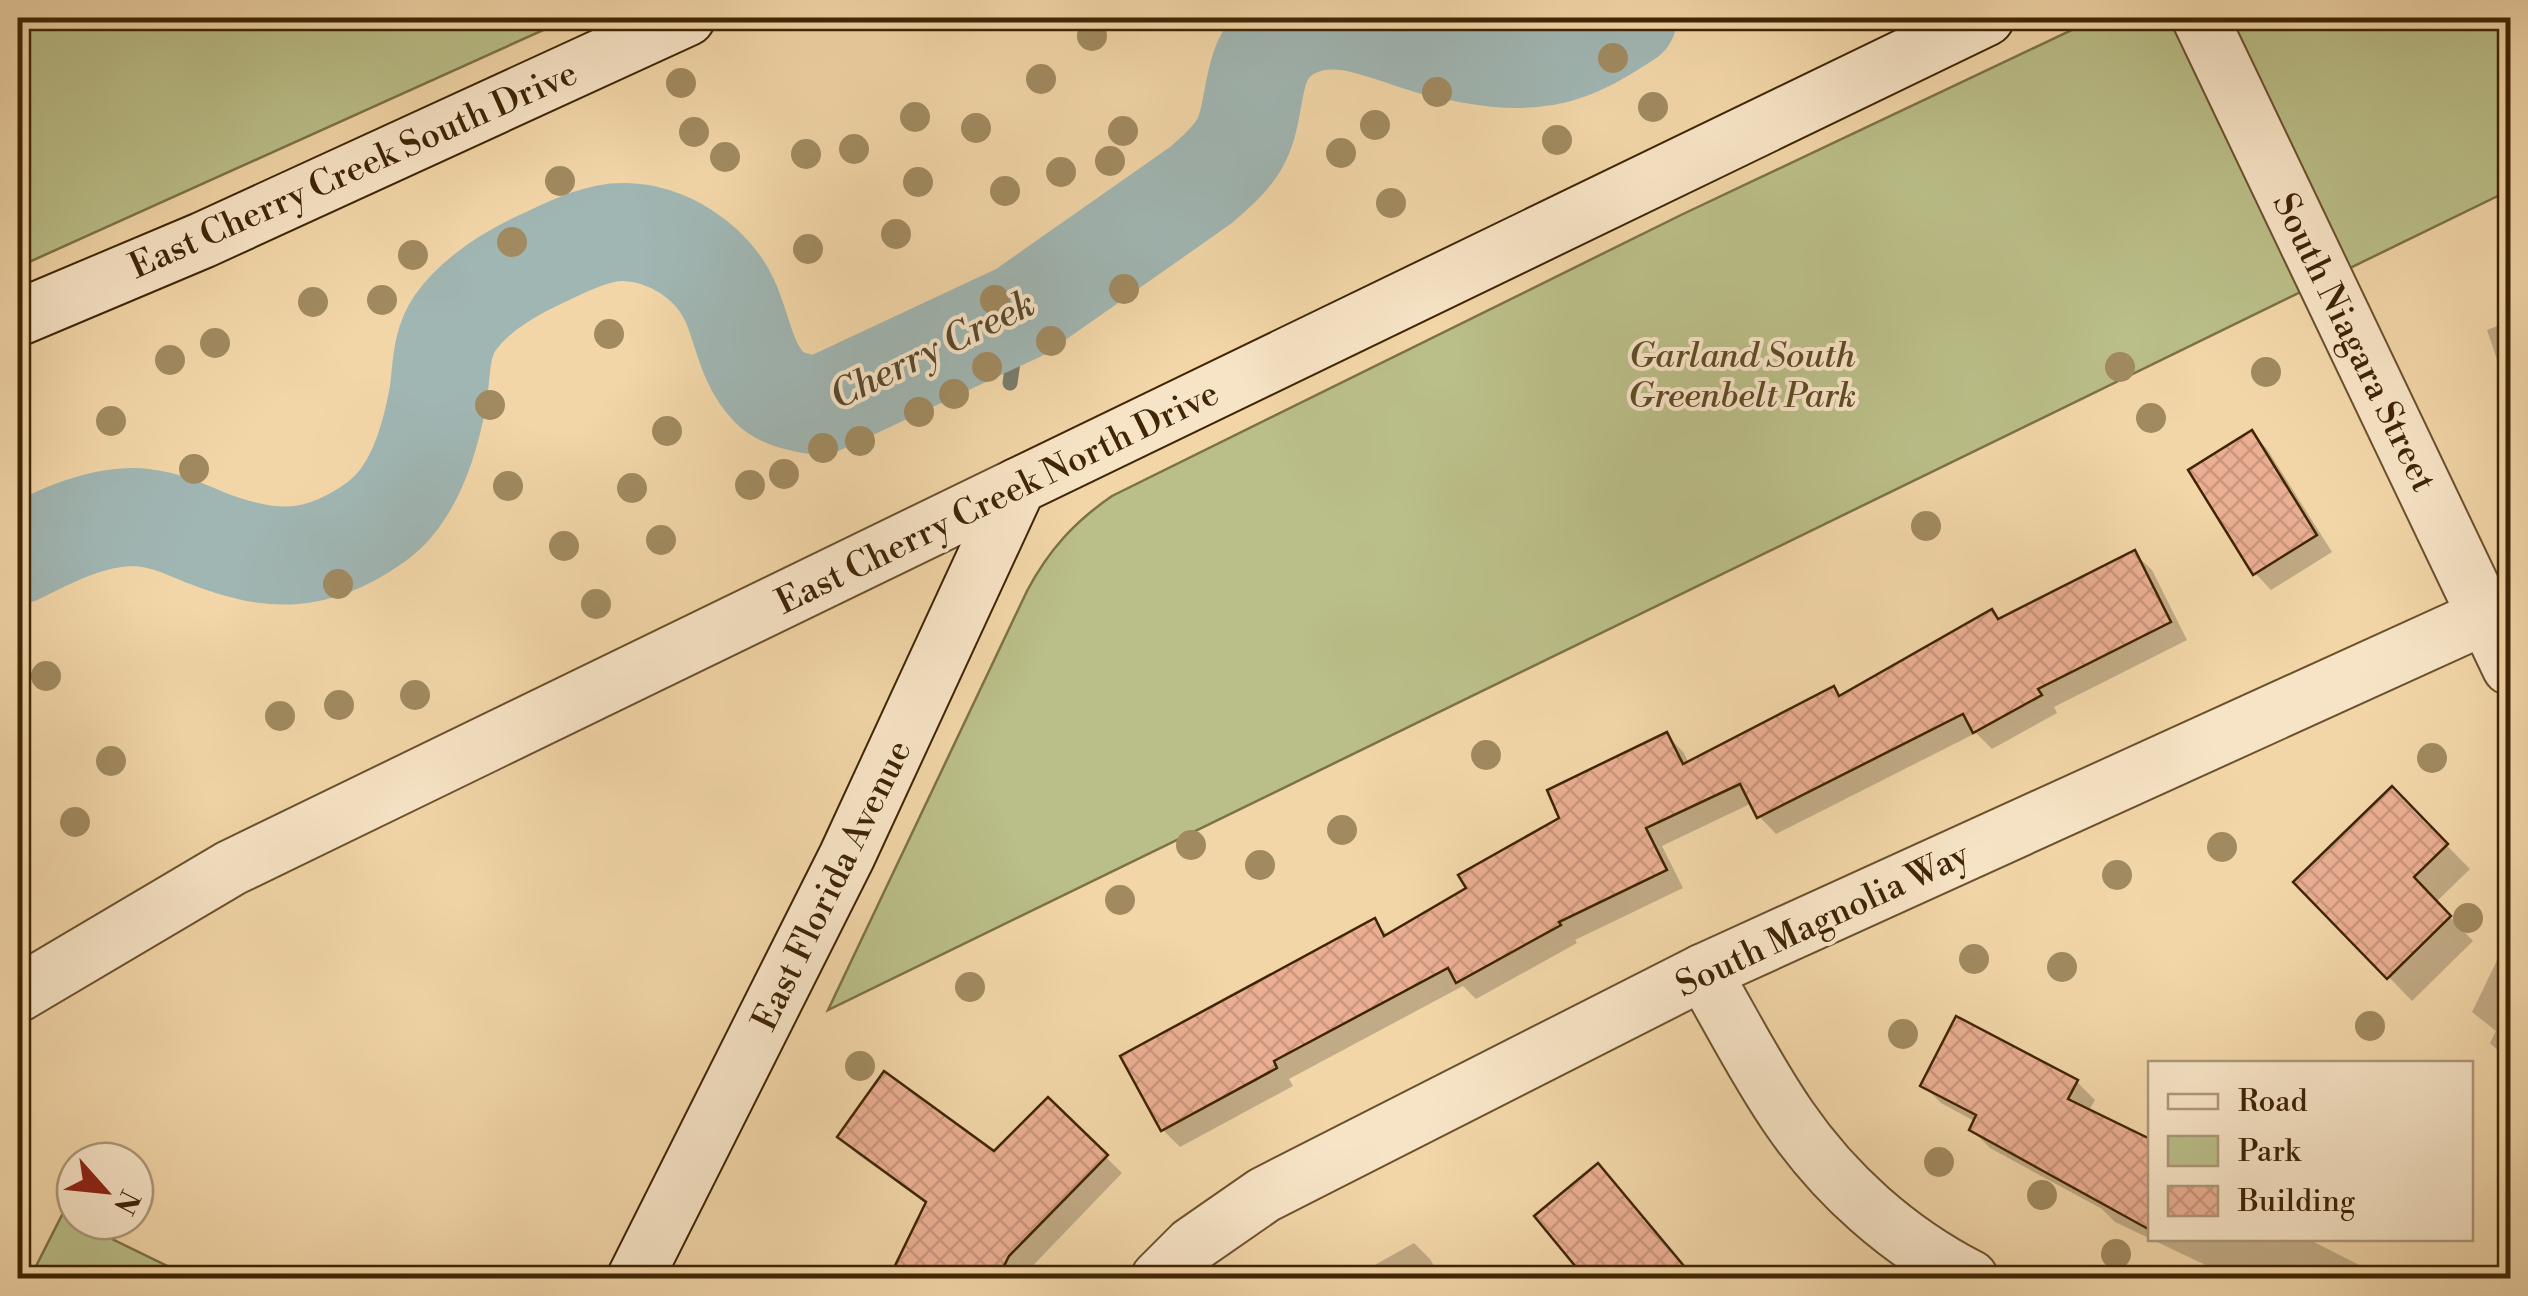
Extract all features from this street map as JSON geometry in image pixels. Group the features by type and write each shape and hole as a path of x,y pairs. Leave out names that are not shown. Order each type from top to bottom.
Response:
{"street":[{"name":"East Cherry Creek South Drive","path":"18,318 203,240 687,18"},
{"name":"East Cherry Creek North Drive","path":"18,994 231,868 1986,18"},
{"name":"South Niagara Street","path":"2200,18 2498,611 2510,667"},
{"name":"East Florida Avenue","path":"635,1278 847,856 1018,486"},
{"name":"South Magnolia Way","path":"1159,1278 1192,1245 1264,1196 1703,972 2498,611"},
{"path":"1703,972 1789,1118 1848,1189 1873,1214 1941,1264 1970,1278"}],"green space":[{"path":"18,18 570,18 18,267"},
{"name":"Garland South Greenbelt Park","path":"2097,18 2510,18 2510,190 828,1010 1027,591 1063,538 1098,506 1683,214"},
{"path":"55,1229 55,1241 116,1241 192,1278 30,1278"}],"building":[{"path":"2252,430 2317,535 2253,575 2188,470"},
{"path":"2135,550 2171,622 2038,689 2042,695 1973,733 1963,714 1757,818 1740,784 1646,828 1667,870 1559,922 1561,925 1456,983 1448,968 1274,1061 1277,1068 1161,1131 1120,1056 1375,918 1384,936 1466,888 1458,875 1559,818 1547,790 1667,732 1683,764 1834,686 1839,696 1992,609 1998,619"},
{"path":"2392,786 2448,844 2414,877 2451,916 2387,979 2293,882"},
{"path":"1956,1016 2078,1080 2068,1099 2148,1138 2148,1229 1969,1130 1976,1115 1920,1086"},
{"path":"884,1071 994,1151 1048,1097 1108,1155 1009,1256 998,1278 889,1278 926,1202 837,1137"},
{"path":"1598,1163 1694,1278 1585,1278 1534,1216"}],"waterway":[{"name":"Cherry Creek","path":"18,555 87,525 132,517 160,521 228,546 272,555 313,552 354,536 389,511 410,482 435,413 444,349 455,323 482,294 505,279 592,237 614,232 641,234 672,244 699,261 729,299 750,356 770,388 793,400 819,406 1020,312 1201,185 1238,146 1247,125 1260,66 1276,41 1290,31 1309,23 1346,21 1453,51 1525,59 1573,49 1628,18"},
{"path":"1010,383 1020,312"}]}
